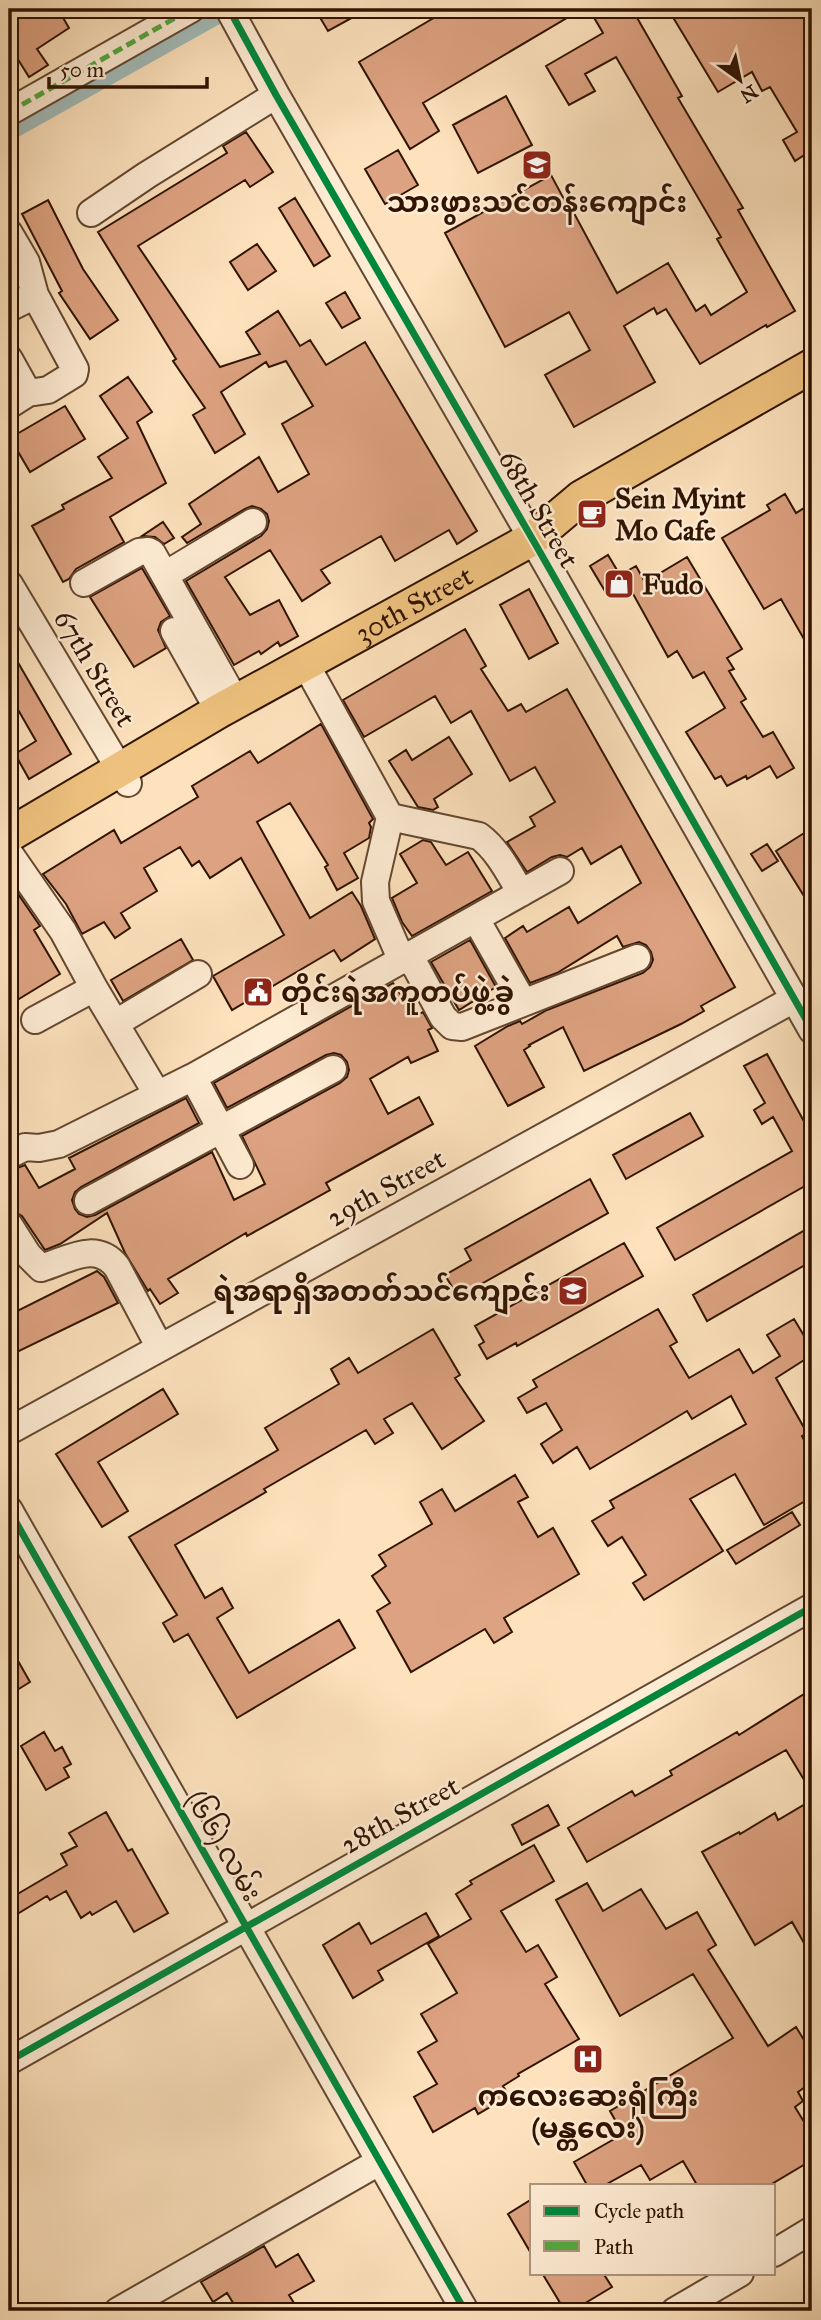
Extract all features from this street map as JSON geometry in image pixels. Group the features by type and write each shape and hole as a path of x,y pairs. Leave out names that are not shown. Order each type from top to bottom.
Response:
{"main road":[{"name":"30th Street","path":"9,835 124,776 535,543 812,366"},
{"name":"30th Street","path":"657,466 812,389"},
{"name":"30th Street","path":"9,853 228,706 309,670"}],"street":[{"path":"9,112 191,9"},
{"name":"68th Street","path":"234,19 812,1030"},
{"path":"91,213 276,95"},
{"path":"9,233 26,262 35,295 75,369 74,374 48,390 19,399 9,359"},
{"path":"9,308 35,295"},
{"path":"165,575 253,522"},
{"path":"84,583 144,551 152,553 228,706"},
{"name":"67th Street","path":"9,584 124,776"},
{"path":"174,631 228,706"},
{"path":"309,670 390,817 375,881 376,901 406,959 443,1017 452,1026 462,1027 637,958"},
{"path":"390,817 479,836 498,855 521,893"},
{"path":"9,853 63,931 157,1094"},
{"path":"9,1155 25,1147 39,1148 59,1144 193,1077 560,871"},
{"path":"475,919 523,1003"},
{"path":"116,1023 198,974"},
{"path":"35,1020 94,988"},
{"name":"29th Street","path":"9,1431 794,999"},
{"path":"88,1202 333,1069"},
{"path":"193,1077 240,1165"},
{"path":"9,1225 28,1255 41,1269 92,1252 110,1258 160,1348"},
{"name":"(၆၆) လမ်း","path":"9,1510 465,2311"},
{"name":"28th Street","path":"9,2061 812,1607"},
{"path":"118,2311 379,2162"},
{"path":"776,2252 812,2230"},
{"path":"675,2311 738,2274"}],"building":[{"path":"9,9 58,9 69,28 37,49 48,65 29,77 9,45"},
{"path":"315,9 368,9 328,31"},
{"path":"449,9 582,9 423,103 439,131 410,149 359,62"},
{"path":"589,9 632,9 682,96 678,98 743,208 738,210 795,311 700,364 666,309 657,314 654,308 624,326 655,382 574,427 545,375 590,350 569,312 505,347 445,233 551,175 617,293 668,263 696,311 705,305 711,315 747,292 717,239 721,237 616,57 585,74 595,91 569,105 546,66 603,33"},
{"path":"668,9 812,9 812,158 809,152 795,161 783,140 797,132 770,87 762,91 752,72 718,92"},
{"path":"506,96 532,145 478,173 453,125"},
{"path":"246,132 273,172 250,187 245,180 138,246 220,367 260,354 246,332 278,311 300,346 310,340 326,365 365,342 477,531 457,544 449,530 395,561 381,536 321,570 330,583 302,601 270,550 225,577 250,615 279,600 298,636 280,646 278,642 261,654 259,651 234,665 186,581 261,536 269,521 267,514 252,506 187,543 182,537 201,524 189,504 259,457 278,492 309,474 282,424 313,406 286,361 269,367 266,362 221,392 245,434 215,453 193,415 205,408 173,361 176,359 98,232 227,153 223,146"},
{"path":"398,150 418,185 385,204 365,169"},
{"path":"295,198 330,256 314,266 279,208"},
{"path":"48,200 83,269 118,320 90,339 59,293 62,291 22,214"},
{"path":"257,244 276,271 248,290 230,262"},
{"path":"345,292 360,318 342,328 326,303"},
{"path":"128,377 152,412 137,422 166,483 110,517 124,542 76,569 69,579 63,582 32,526 64,509 62,505 112,478 98,457 128,438 100,396"},
{"path":"65,406 85,439 30,472 10,438"},
{"path":"785,494 796,513 812,503 812,653 781,599 764,609 722,538 770,510 767,505"},
{"path":"163,522 174,538 164,544 155,537 142,536"},
{"path":"608,555 626,585 608,596 590,566"},
{"path":"687,557 742,649 727,658 734,669 729,671 746,699 741,702 763,737 773,732 794,768 777,778 770,766 727,786 721,776 715,779 686,732 725,708 704,672 693,678 677,651 668,657 622,574 636,566 645,582"},
{"path":"142,568 170,616 161,622 158,630 166,648 134,667 90,597"},
{"path":"529,589 558,643 529,659 500,605"},
{"path":"465,629 486,666 481,669 508,711 521,704 526,712 567,689 735,987 701,1006 704,1011 681,1024 584,1071 563,1027 524,1050 544,1087 508,1106 475,1046 508,1026 520,1021 522,1024 547,1010 643,973 653,960 646,945 639,942 623,947 617,936 557,973 530,983 505,938 523,926 527,932 569,907 578,923 641,883 621,846 591,864 582,848 567,857 552,857 527,872 507,842 535,826 530,817 555,802 535,767 510,781 471,711 451,723 435,696 364,737 343,700"},
{"path":"9,647 71,754 29,779 15,754 36,741 9,694"},
{"path":"321,724 373,819 369,823 369,838 344,853 358,878 337,890 325,867 328,865 290,803 257,822 310,918 352,892 375,939 341,961 334,950 232,1010 213,976 284,935 241,858 210,878 199,861 192,866 180,847 144,868 157,891 121,913 130,928 115,938 104,922 82,934 66,904 43,874 114,830 121,843 198,797 192,786 250,751 258,763"},
{"path":"449,737 472,774 434,799 438,807 433,810 418,807 389,761 406,750 412,760"},
{"path":"812,828 812,909 776,851"},
{"path":"423,840 431,842 446,865 468,852 492,891 412,936 402,922 392,898 417,883 400,854"},
{"path":"767,844 778,861 762,871 751,854"},
{"path":"16,891 40,926 34,930 60,974 9,1005 9,896"},
{"path":"181,939 193,960 123,1001 111,980"},
{"path":"470,940 496,987 459,1010 431,962"},
{"path":"393,983 415,1016 423,1012 432,1028 428,1030 438,1051 411,1063 408,1057 370,1079 388,1114 419,1097 433,1124 326,1183 330,1190 247,1236 246,1233 168,1279 178,1293 160,1304 150,1289 148,1291 125,1253 107,1213 60,1244 45,1250 22,1216 11,1210 9,1171 25,1165 39,1188 75,1169 69,1158 186,1098 199,1123 81,1187 72,1200 79,1214 87,1217 95,1215 212,1152 234,1200 265,1184 242,1136 340,1083 347,1077 347,1062 341,1055 326,1055 227,1108 214,1083"},
{"path":"767,1054 812,1136 812,1182 675,1260 657,1228 792,1151 773,1117 762,1124 754,1110 765,1103 744,1066"},
{"path":"690,1113 703,1136 626,1179 613,1155"},
{"path":"590,1179 608,1213 458,1297 445,1275 471,1260 465,1249"},
{"path":"812,1226 812,1261 707,1321 693,1295"},
{"path":"624,1243 643,1276 517,1346 516,1343 487,1359 479,1345 484,1342 475,1326"},
{"path":"97,1271 104,1277 118,1303 17,1352 9,1335 9,1315"},
{"path":"658,1309 677,1342 670,1346 689,1378 739,1349 753,1373 780,1356 767,1335 794,1319 806,1339 812,1335 812,1355 776,1378 807,1433 802,1436 812,1455 812,1497 764,1525 735,1474 690,1499 723,1551 644,1600 633,1583 646,1575 622,1537 608,1546 592,1521 614,1508 610,1501 746,1424 731,1396 692,1419 687,1411 590,1469 577,1447 553,1463 541,1444 562,1430 546,1403 527,1413 518,1398 537,1387 533,1380"},
{"path":"433,1329 460,1375 455,1378 484,1421 442,1449 412,1403 384,1419 393,1433 375,1444 366,1430 175,1545 205,1598 222,1588 233,1608 217,1618 249,1673 339,1620 355,1648 237,1718 188,1634 174,1642 163,1623 177,1615 129,1537 278,1450 265,1428 339,1384 331,1369 349,1358 358,1373"},
{"path":"163,1389 178,1414 98,1462 128,1511 102,1527 56,1454"},
{"path":"515,1475 528,1497 518,1502 538,1537 553,1528 579,1574 504,1618 512,1632 494,1643 485,1629 411,1672 377,1611 390,1603 372,1576 386,1566 379,1555 432,1524 420,1502 442,1489 455,1511"},
{"path":"792,1512 800,1525 736,1564 727,1550"},
{"path":"9,1645 30,1682 9,1695"},
{"path":"812,1689 812,1793 786,1750 587,1862 568,1828 632,1791 635,1796 672,1775 670,1771 737,1732 739,1735"},
{"path":"44,1732 55,1751 62,1747 71,1764 64,1768 69,1777 46,1790 21,1746"},
{"path":"812,1800 812,1957 792,1922 755,1945 702,1852 775,1813 778,1820"},
{"path":"548,1805 559,1825 522,1845 512,1825"},
{"path":"106,1812 128,1851 132,1849 168,1913 134,1932 116,1901 92,1915 90,1912 81,1918 66,1891 50,1900 47,1896 9,1919 9,1899 67,1865 61,1854 77,1846 69,1833"},
{"path":"534,1845 554,1881 501,1911 526,1952 538,1945 557,1977 545,1984 579,2039 518,2074 519,2076 503,2086 509,2096 478,2114 475,2108 433,2132 414,2097 437,2084 418,2052 437,2041 421,2014 457,1993 428,1944 471,1919 456,1894 472,1884 470,1881"},
{"path":"587,1883 603,1911 641,1889 666,1929 697,1912 716,1945 708,1950 768,2046 796,2027 812,2053 812,2082 798,2092 803,2101 795,2107 812,2135 812,2160 772,2184 696,2184 683,2161 650,2180 641,2165 607,2184 586,2184 574,2162 623,2134 610,2111 733,2038 693,1974 620,2016 556,1900"},
{"path":"426,1913 439,1936 378,1971 383,1980 353,1998 323,1945 359,1923 371,1944"},
{"path":"530,2200 530,2252 508,2214"},
{"path":"264,2246 276,2267 298,2254 314,2281 289,2295 299,2311 238,2311 227,2293 213,2302 201,2282"},
{"path":"543,2274 604,2274 612,2287 572,2311 565,2311"}],"waterway":[{"path":"9,129 223,9"}],"marked path":[{"path":"9,112 191,9"}],"cycle path":[{"path":"229,9 812,1030"},
{"path":"9,1510 465,2311"},
{"path":"9,2061 812,1607"}],"place":[{"name":"သားဖွားသင်တန်းကျောင်း","path":"537,165"},
{"name":"Sein Myint Mo Cafe","path":"592,514"},
{"name":"Fudo","path":"619,584"},
{"name":"တိုင်းရဲအကူတပ်ဖွဲ့ခွဲ","path":"258,992"},
{"name":"ရဲအရာရှိအတတ်သင်ကျောင်း","path":"573,1291"},
{"name":"ကလေးဆေးရုံကြီး (မန္တလေး)","path":"588,2059"}]}
